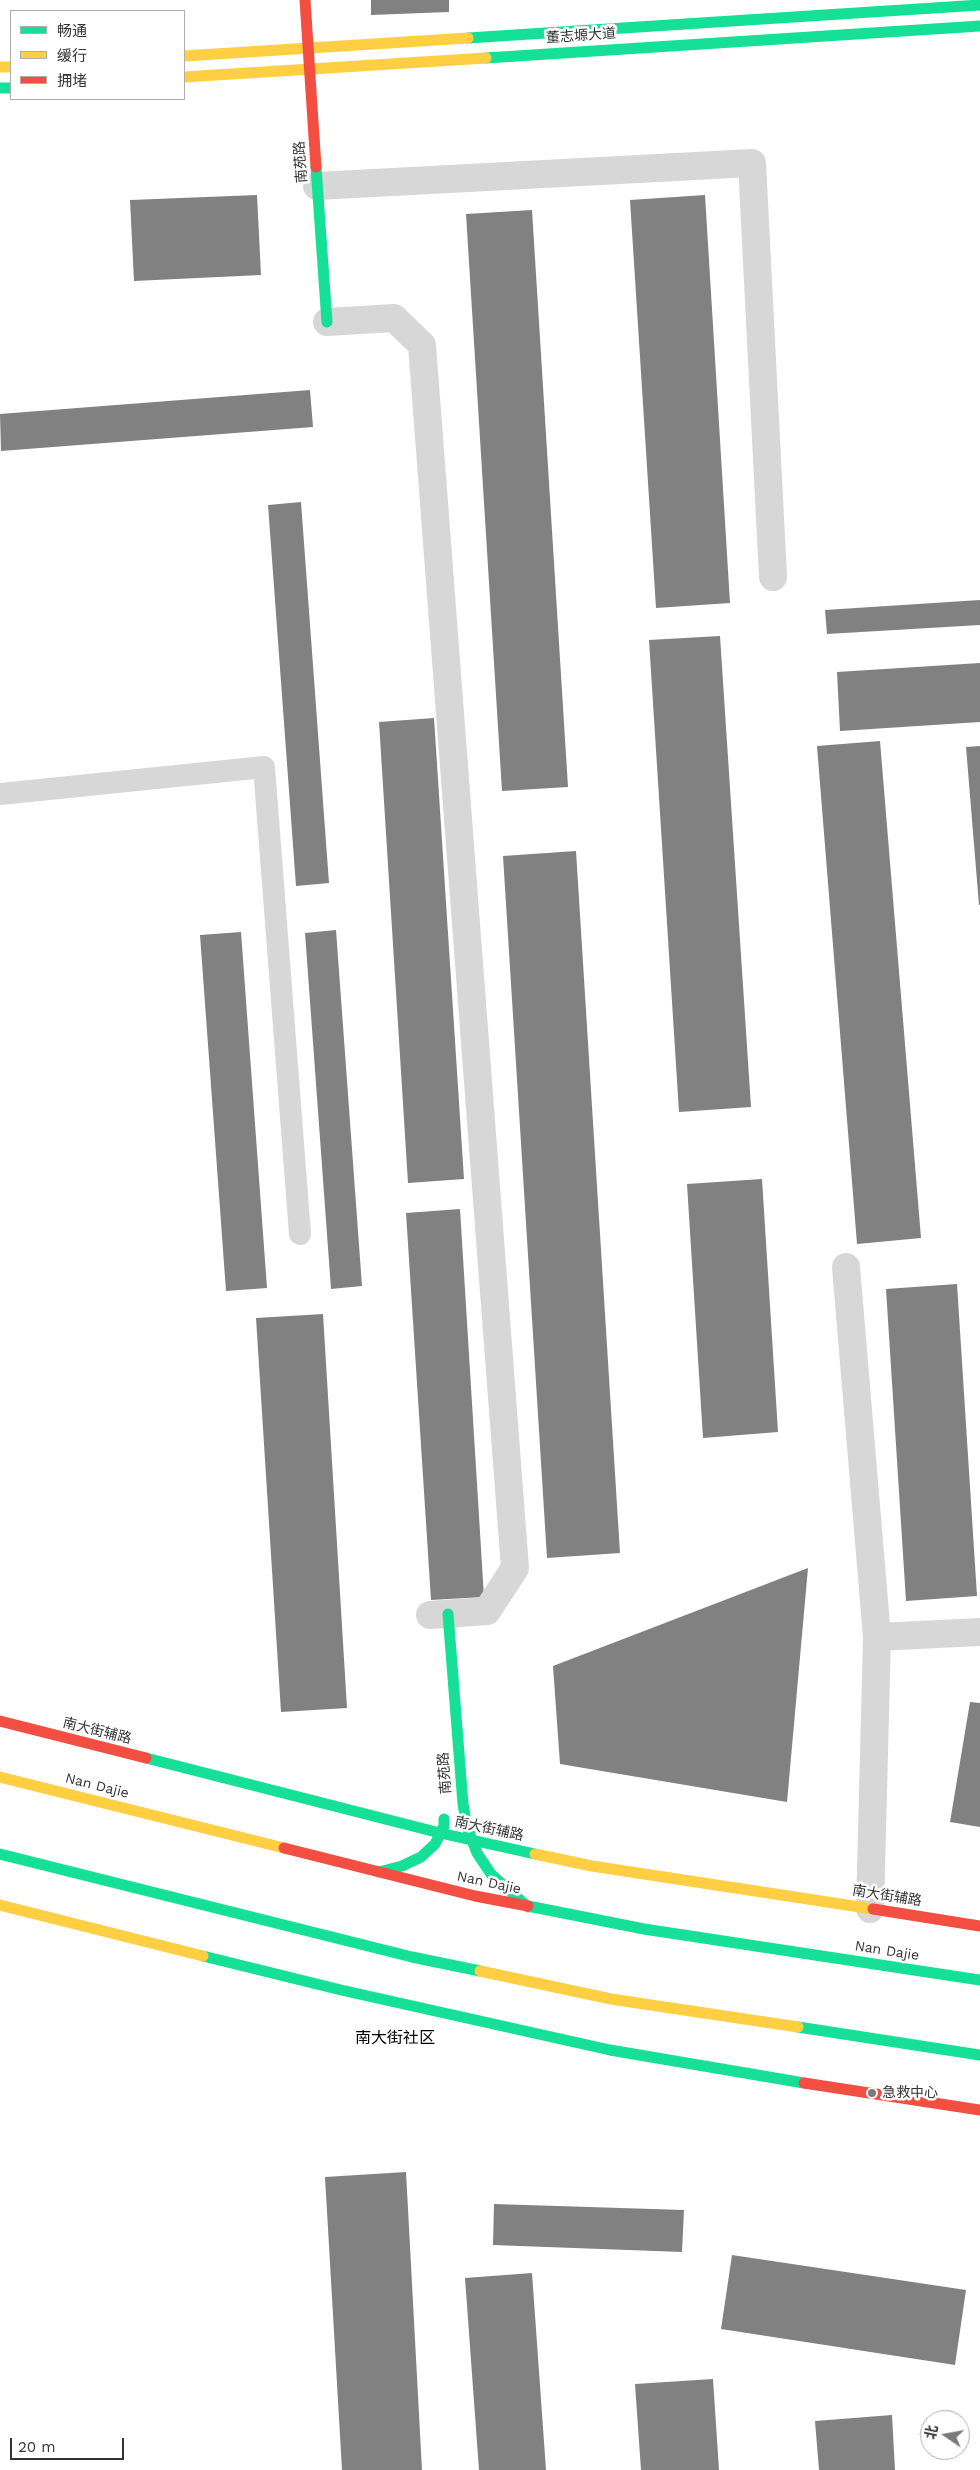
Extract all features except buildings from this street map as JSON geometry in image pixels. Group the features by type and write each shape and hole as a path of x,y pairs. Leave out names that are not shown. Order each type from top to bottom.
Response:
{"street":[{"name":"南苑路","path":"305,0 309,69 331,186 338,318"},
{"name":"董志塬大道","path":"185,56 308,48 325,42 980,5"},
{"name":"董志塬大道","path":"185,77 309,69 327,73 980,26"},
{"path":"325,42 327,73"},
{"path":"331,186 752,164 773,577"},
{"path":"338,318 394,318 422,345 515,1568 487,1611 436,1618"},
{"path":"846,1267 877,1637 870,1909"},
{"name":"南苑路","path":"436,1618 462,1804 472,1841 477,1853 491,1874 508,1891 528,1906"},
{"path":"877,1637 980,1632"},
{"name":"南大街辅路","path":"0,1721 472,1841 592,1866 980,1926"},
{"name":"Nan Dajie","path":"0,1777 475,1896 644,1929 980,1980"},
{"name":"南苑路","path":"379,1872 402,1866 421,1857 435,1844 444,1826 445,1805"},
{"path":"0,1854 412,1957 611,1999 980,2055"},
{"path":"0,1905 341,1990 610,2050 769,2078 980,2110"}],"lane":[{"path":"0,794 264,767 300,1234"}],"traffic: fast":[{"path":"468,38 980,5"},
{"path":"486,58 980,26"},
{"path":"0,88 10,88"},
{"path":"316,167 327,322"},
{"path":"448,1614 463,1804 467,1827 477,1853 491,1874 528,1907"},
{"path":"146,1758 440,1833 535,1854"},
{"path":"379,1872 402,1866 421,1857 435,1844 444,1826 444,1819"},
{"path":"0,1854 412,1957 480,1971"},
{"path":"528,1906 644,1929 980,1980"},
{"path":"203,1956 341,1990 610,2050 804,2083"},
{"path":"798,2027 980,2055"}],"traffic: slow":[{"path":"185,56 468,38"},
{"path":"185,77 486,58"},
{"path":"0,67 10,67"},
{"path":"0,1777 284,1848"},
{"path":"535,1854 592,1866 873,1909"},
{"path":"0,1905 203,1956"},
{"path":"480,1971 611,1999 798,2027"}],"traffic: jam":[{"path":"305,0 316,167"},
{"path":"0,1721 146,1758"},
{"path":"284,1848 475,1896 528,1906"},
{"path":"873,1909 980,1926"},
{"path":"804,2083 980,2110"}],"place":[{"name":"急救中心","path":"872,2093"}],"district":[{"name":"南大街社区","path":"395,2038"}]}
